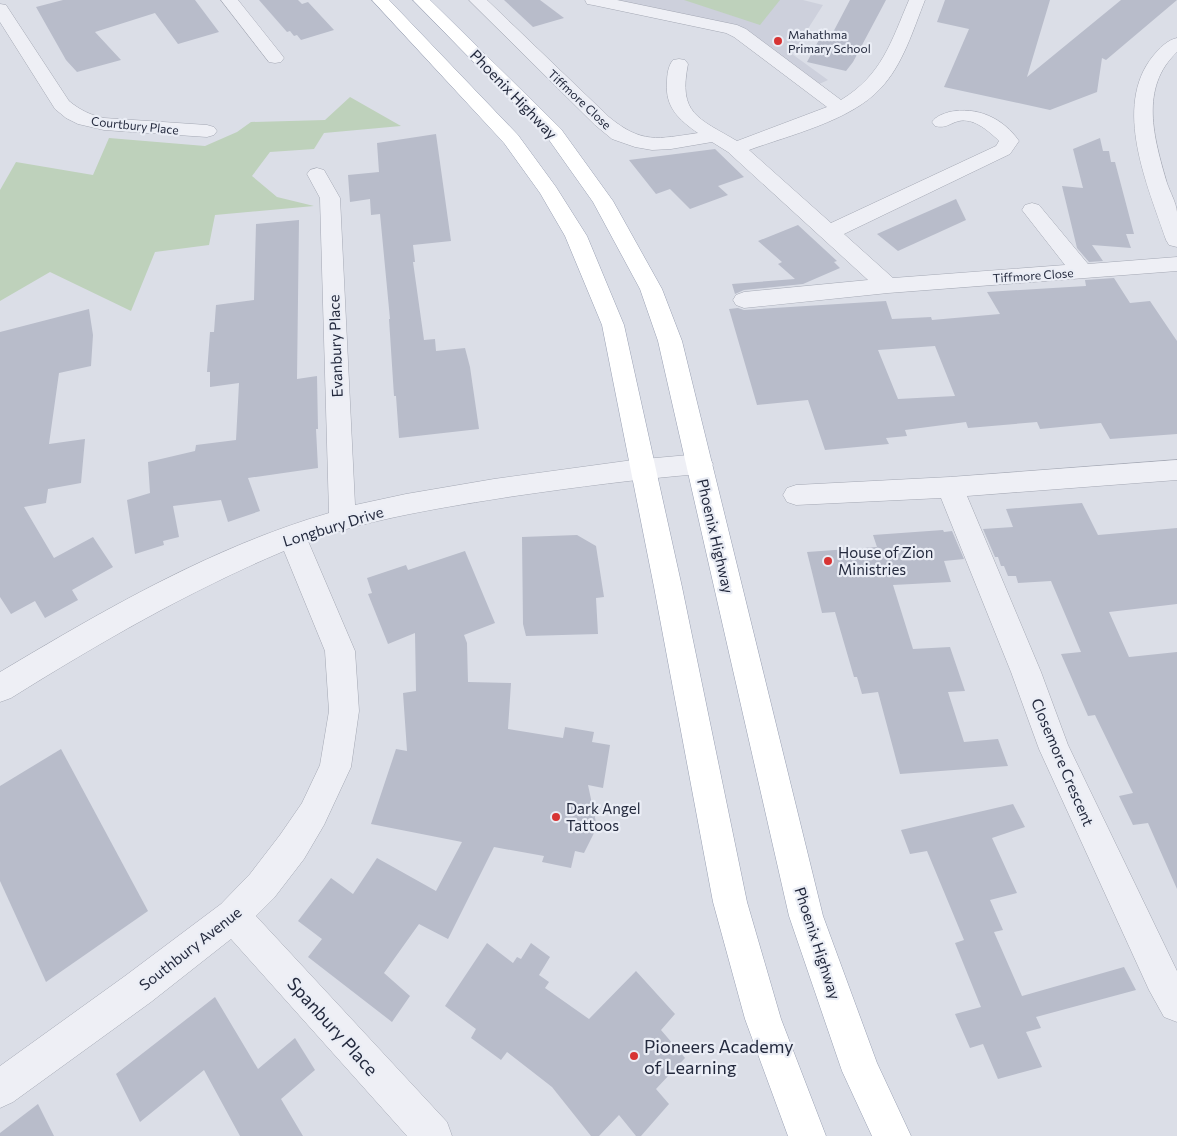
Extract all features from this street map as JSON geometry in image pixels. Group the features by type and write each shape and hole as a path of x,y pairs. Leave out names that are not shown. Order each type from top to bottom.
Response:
{"main road":[{"path":"380,0 511,138 549,191 576,236 613,325 668,586 730,902 763,1019 807,1136"},
{"name":"Phoenix Highway","path":"421,0 554,133 603,201 650,289 670,341 806,916 861,1071 892,1136"}],"street":[{"path":"229,0 275,58"},
{"name":"Tiffmore Close","path":"477,0 584,104 619,135 635,141 652,144 715,136"},
{"path":"593,0 740,33 841,109"},
{"path":"735,148 841,109 863,96 874,85 892,55 917,0"},
{"name":"Courtbury Place","path":"0,9 62,105 73,114 85,120 104,124 207,131"},
{"path":"1174,48 1158,62 1150,74 1145,90 1144,116 1159,190 1177,240"},
{"path":"680,64 675,81 677,102 682,112 735,148 888,286"},
{"path":"829,233 1003,150 1010,141 1000,129 978,116 950,117 942,122"},
{"name":"Evanbury Place","path":"317,174 330,198 342,520"},
{"path":"1032,210 1082,272"},
{"name":"Tiffmore Close","path":"744,300 888,286 1177,264"},
{"name":"Longbury Drive","path":"0,688 117,619 208,573 292,536 342,520 461,494 642,468 700,464"},
{"path":"796,495 950,487 1177,470"},
{"name":"Closemore Crescent","path":"950,487 1026,672 1054,749 1161,978 1177,1004"},
{"name":"Southbury Avenue","path":"0,1089 138,989 233,916 262,886 292,847 313,814 335,767 344,710 340,651 292,536"},
{"name":"Spanbury Place","path":"233,916 433,1136"}],"shaded area":[{"name":"Mahathma Primary School","path":"608,0 803,0 823,5 792,54 828,80 815,86 738,28"}],"green space":[{"path":"684,0 780,0 760,25"},
{"path":"350,97 401,126 324,133 314,149 270,152 252,176 277,197 314,206 215,215 209,245 155,252 131,311 50,272 0,301 0,190 16,162 93,175 109,138 205,146 237,132 251,122 325,120"}],"building":[{"path":"63,0 195,0 219,32 178,44 155,13 95,32 121,60 77,72 66,60 36,7"},
{"path":"259,0 298,0 302,4 308,2 334,30 301,40 290,31 287,32"},
{"path":"504,0 540,0 564,18 533,27"},
{"path":"850,0 886,0 853,62 846,71 807,62 820,38 829,40"},
{"path":"945,0 1050,0 1027,77 1121,0 1177,0 1106,60 1102,58 1097,92 1050,110 944,87 969,29 937,22"},
{"path":"436,134 451,241 413,245 415,262 413,262 424,340 435,339 436,351 465,348 470,367 479,429 399,438 380,214 371,215 370,199 350,202 348,175 379,172 377,143"},
{"path":"1100,138 1103,151 1109,151 1111,162 1115,162 1134,234 1126,234 1131,248 1092,245 1103,261 1089,262 1077,248 1062,186 1083,188 1073,149"},
{"path":"715,149 744,177 718,186 728,195 690,209 670,189 656,194 629,160"},
{"path":"956,199 966,220 898,251 877,234"},
{"path":"299,220 297,379 317,376 318,429 316,429 318,468 248,478 260,511 228,522 221,500 173,506 179,537 163,541 164,545 135,554 127,500 150,493 148,462 195,451 196,445 236,440 239,383 210,387 210,372 207,372 210,332 214,332 216,305 254,300 256,224"},
{"path":"798,225 837,261 834,262 840,268 803,284 744,290 735,294 732,284 795,279 778,264 782,262 758,241"},
{"path":"1114,278 1130,303 1150,301 1177,341 1177,434 1110,439 1101,423 1040,429 1037,422 968,428 966,422 905,430 907,436 886,438 889,444 825,450 808,400 757,405 729,309 738,308 744,310 886,301 892,319 931,317 932,320 1000,314 987,292 1086,286 1085,280","holes":["935,346 955,396 898,399 878,350"]},
{"path":"89,309 93,335 91,366 59,373 49,444 85,439 81,483 48,489 46,503 24,507 54,558 93,537 113,567 72,590 78,600 45,618 35,601 11,614 0,597 0,332"},
{"path":"1082,503 1098,535 1177,528 1177,604 1109,612 1129,657 1177,652 1177,889 1148,823 1133,825 1119,796 1133,793 1095,715 1088,716 1061,654 1081,652 1051,581 1018,583 1016,576 1008,576 1004,566 1001,566 998,557 995,557 983,529 1013,527 1006,509"},
{"path":"943,530 944,532 952,531 964,559 944,561 951,582 893,585 913,649 950,647 965,691 948,692 964,742 998,739 1008,766 900,774 878,692 862,694 857,677 854,677 835,612 822,613 807,552 877,547 873,535"},
{"path":"577,535 596,546 604,597 596,598 598,634 526,636 523,624 522,537"},
{"path":"465,551 495,623 464,635 467,643 468,682 511,683 508,729 563,738 565,727 594,732 592,742 610,745 603,788 588,785 597,827 584,853 575,851 571,868 542,862 544,856 494,847 448,939 419,924 384,973 410,996 392,1022 308,957 322,939 298,921 331,878 353,894 377,858 436,891 462,842 371,824 396,749 407,751 403,693 416,691 415,633 388,644 368,594 372,593 367,578 406,565 408,570"},
{"path":"61,749 148,911 46,982 0,881 0,786"},
{"path":"1013,804 1025,827 992,838 1017,893 990,900 1003,930 994,932 1022,996 1124,967 1136,990 1036,1017 1041,1028 1026,1032 1042,1067 998,1079 983,1044 970,1048 955,1014 981,1007 955,943 964,940 927,851 910,854 901,830"},
{"path":"487,943 513,963 517,957 521,959 531,943 550,957 539,975 549,982 545,988 589,1019 636,971 675,1014 661,1030 685,1058 656,1089 669,1104 641,1136 636,1136 619,1115 599,1136 591,1136 552,1087 507,1052 501,1060 471,1038 476,1029 445,1006"},
{"path":"215,997 258,1069 295,1038 315,1070 281,1099 303,1136 240,1136 204,1070 140,1122 116,1074"},
{"path":"38,1104 54,1136 0,1136 0,1133"}],"place":[{"name":"Mahathma Primary School","path":"778,41"},
{"name":"House of Zion Ministries","path":"828,561"},
{"name":"Dark Angel Tattoos","path":"556,817"},
{"name":"Pioneers Academy of Learning","path":"634,1056"}]}
